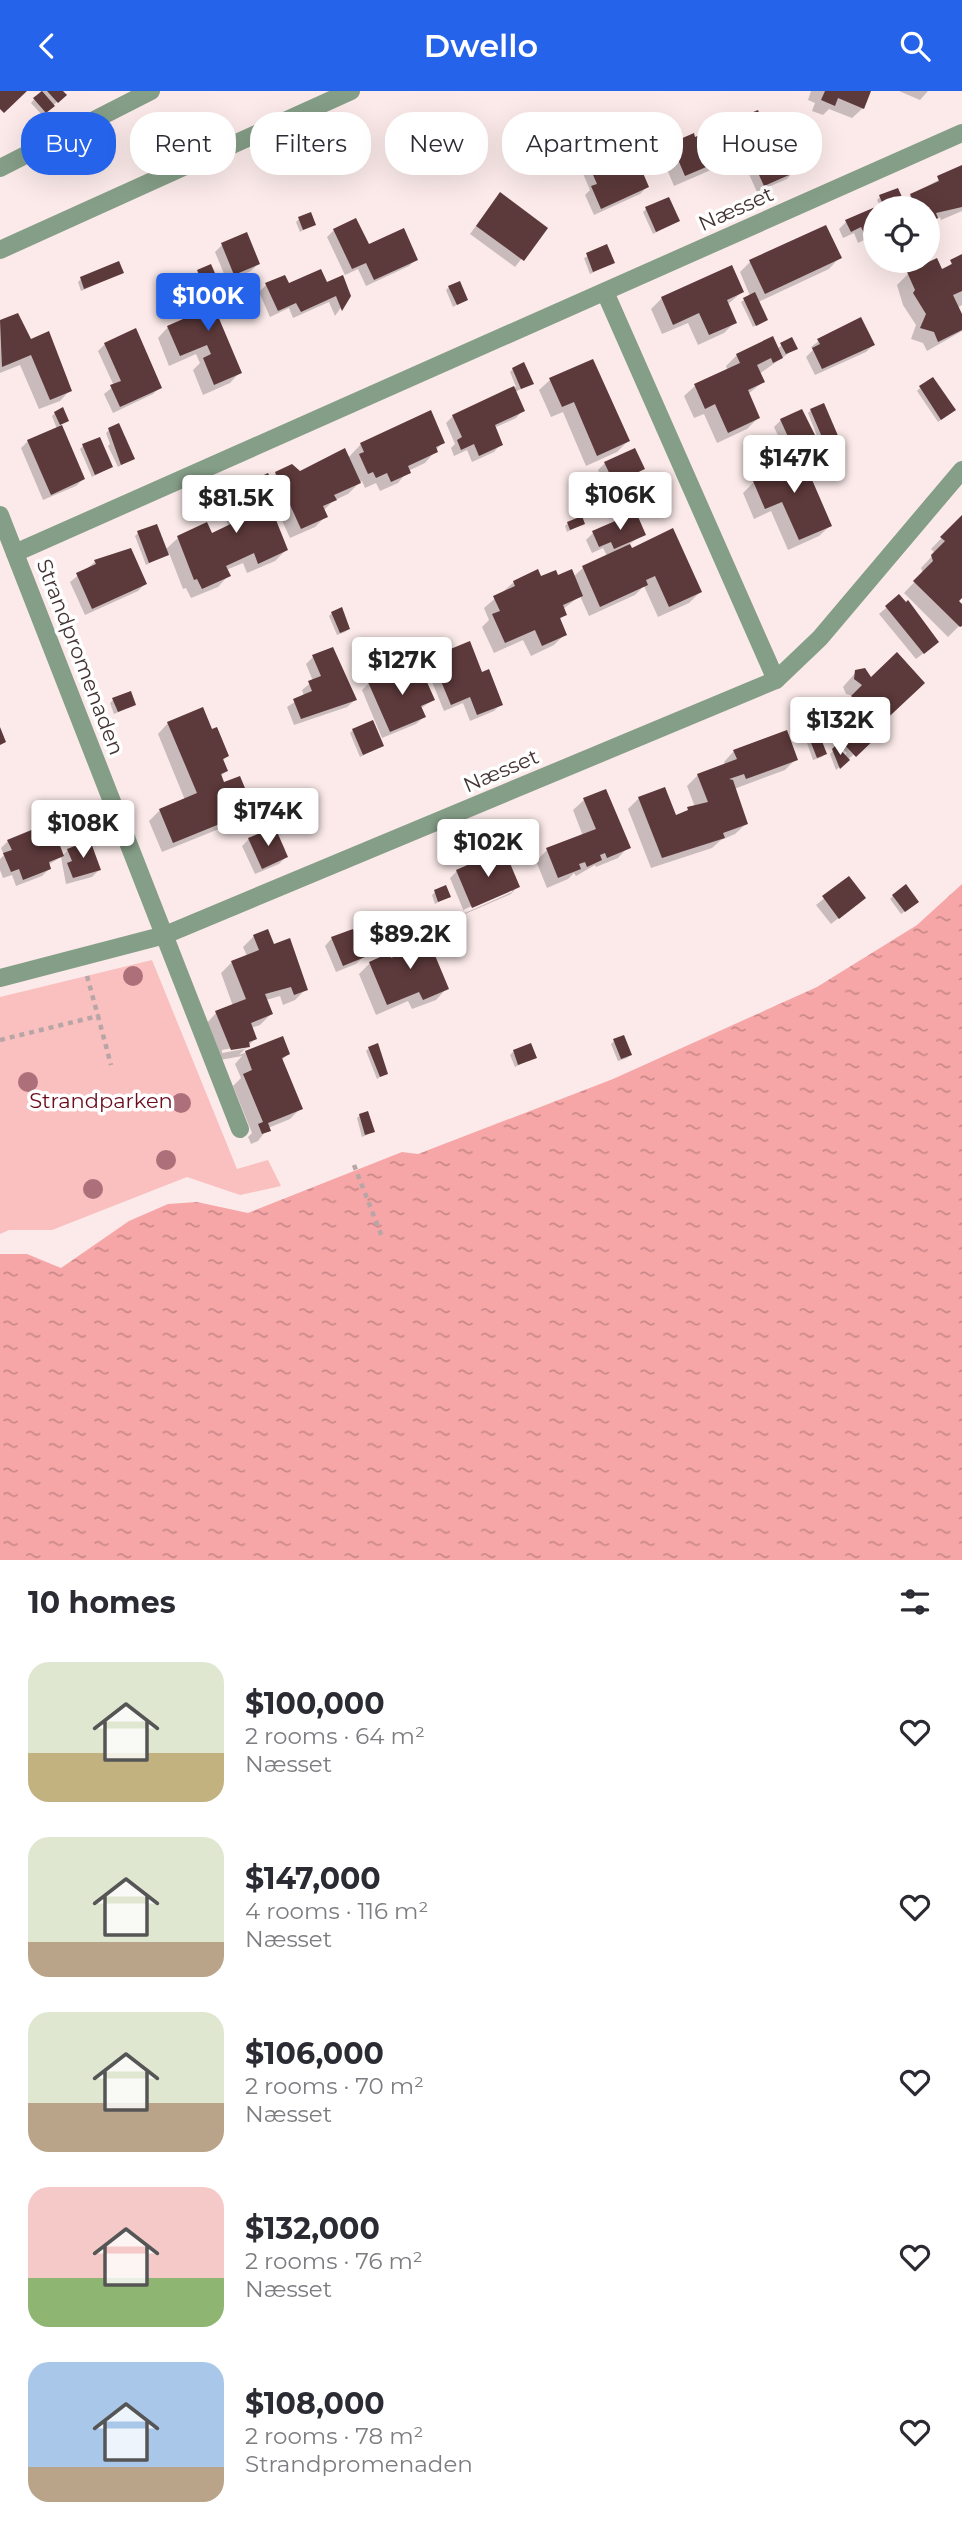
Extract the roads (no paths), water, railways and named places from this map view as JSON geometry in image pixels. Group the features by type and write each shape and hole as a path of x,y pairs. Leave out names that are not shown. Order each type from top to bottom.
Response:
{"street":[{"path":"0,168 151,91"},
{"path":"0,250 351,91"},
{"name":"Næsset","path":"15,553 962,133"},
{"path":"606,292 776,680"},
{"name":"Næsset","path":"0,978 165,935 776,680 820,638 962,470"},
{"name":"Strandpromenaden","path":"0,516 240,1129"}],"water":[{"path":"962,884 962,1560 0,1560 0,1254 27,1254 61,1268 129,1221 168,1204 197,1202 248,1213 402,1152 418,1154 613,1079 817,987 917,925"}],"park label":[{"name":"Strandparken","path":"101,1101"}]}
